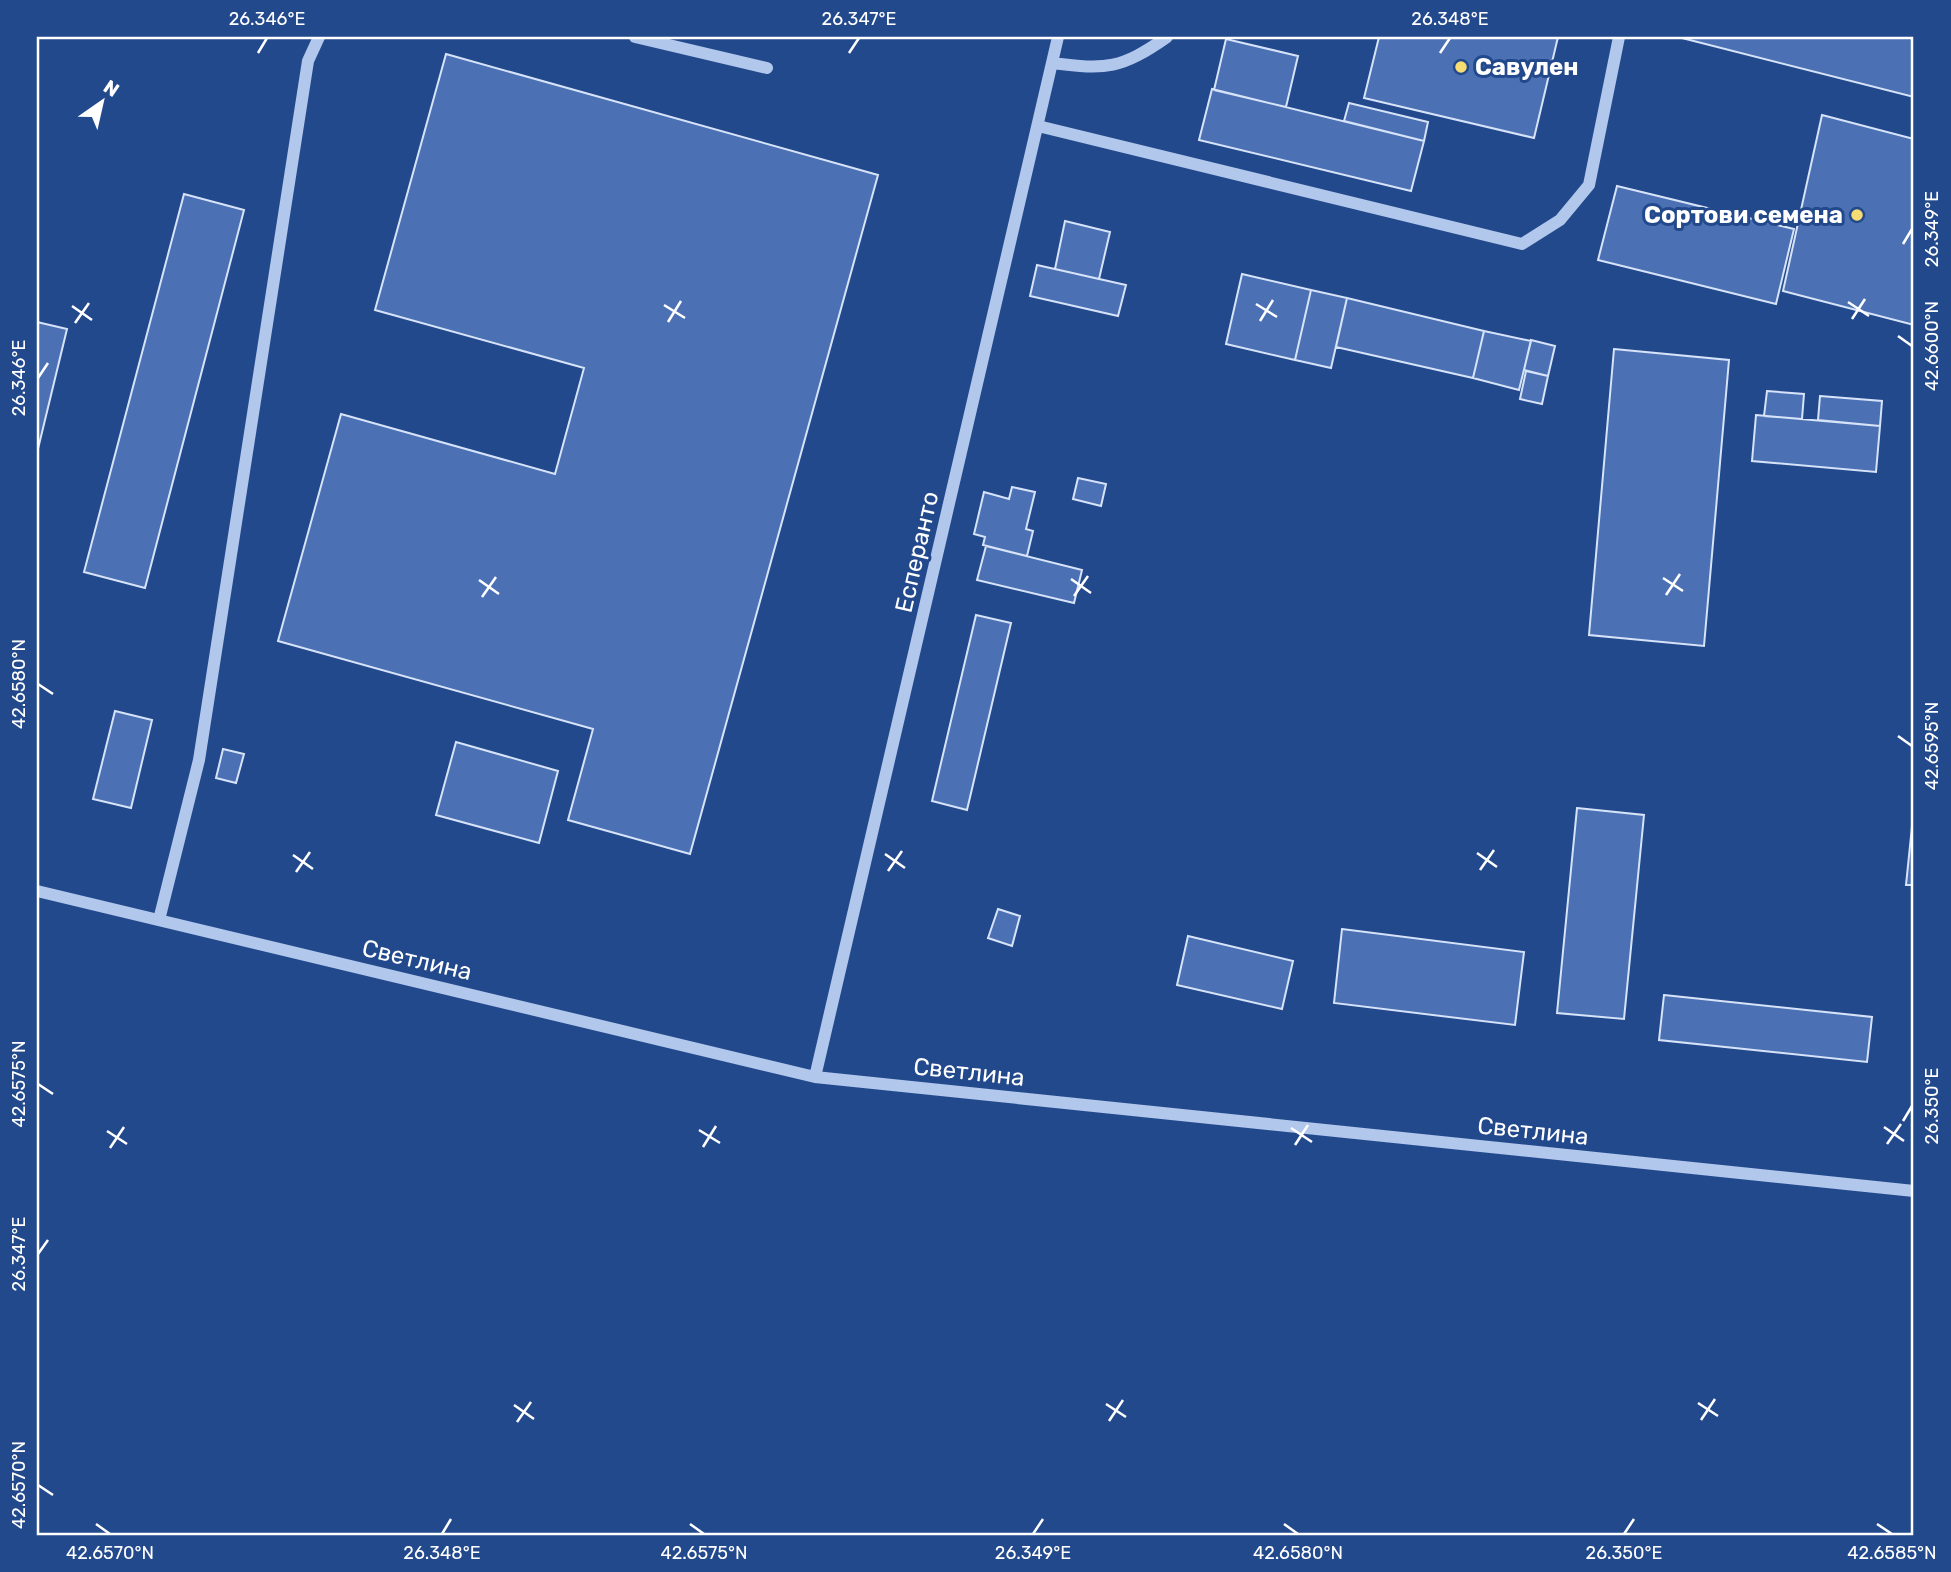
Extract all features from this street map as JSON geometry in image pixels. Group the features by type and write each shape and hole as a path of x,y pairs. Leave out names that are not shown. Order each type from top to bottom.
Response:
{"street":[{"path":"159,920 199,760 308,61 319,37"},
{"path":"635,37 767,68"},
{"name":"Есперанто","path":"816,1077 1058,37"},
{"path":"1052,63 1095,68 1135,60 1167,37"},
{"path":"1038,126 1522,244 1560,220 1589,185 1619,37"},
{"name":"Светлина","path":"37,891 816,1077 1914,1191"}],"building":[{"name":"Савулен","path":"1379,37 1558,37 1534,138 1364,98"},
{"path":"1678,37 1914,37 1914,97"},
{"path":"1226,39 1298,56 1286,107 1214,90"},
{"path":"446,54 878,175 690,854 568,820 593,729 278,641 341,414 555,474 584,368 375,310"},
{"path":"1212,89 1424,141 1411,191 1199,140"},
{"path":"1349,103 1428,122 1424,141 1344,121"},
{"name":"Сортови семена","path":"1822,115 1914,139 1914,325 1783,291"},
{"path":"1617,186 1794,229 1776,304 1598,260"},
{"path":"184,194 244,210 145,588 84,572"},
{"path":"1065,221 1110,232 1099,279 1055,269"},
{"path":"1037,265 1126,285 1118,316 1030,296"},
{"path":"1242,274 1311,290 1295,360 1226,344"},
{"path":"1311,290 1347,298 1331,368 1295,360"},
{"path":"1347,298 1484,331 1473,378 1336,347"},
{"path":"37,322 67,329 37,453"},
{"path":"1484,331 1531,341 1519,390 1473,378"},
{"path":"1531,340 1555,346 1548,376 1524,370"},
{"path":"1614,349 1729,360 1704,646 1589,635"},
{"path":"1526,371 1548,376 1542,404 1520,399"},
{"path":"1767,391 1804,394 1802,419 1764,416"},
{"path":"1820,396 1882,401 1880,426 1818,420"},
{"path":"1756,415 1880,426 1876,472 1752,461"},
{"path":"1078,478 1106,484 1101,506 1073,499"},
{"path":"1012,487 1035,492 1026,529 1033,531 1027,556 983,545 985,537 974,534 984,492 1009,499"},
{"path":"986,546 1082,570 1074,603 977,580"},
{"path":"976,615 1011,623 967,810 932,801"},
{"path":"115,711 152,720 131,808 93,799"},
{"path":"456,742 558,771 539,843 436,815"},
{"path":"223,749 244,754 236,783 216,778"},
{"path":"1914,807 1914,885 1906,885"},
{"path":"1577,808 1644,815 1624,1019 1557,1013"},
{"path":"998,909 1020,916 1012,946 988,938"},
{"path":"1342,929 1524,952 1515,1025 1334,1003"},
{"path":"1188,936 1293,961 1282,1009 1177,985"},
{"path":"1664,995 1872,1017 1867,1062 1659,1040"}],"place":[{"name":"Савулен","path":"1461,67"},
{"name":"Сортови семена","path":"1857,215"}]}
